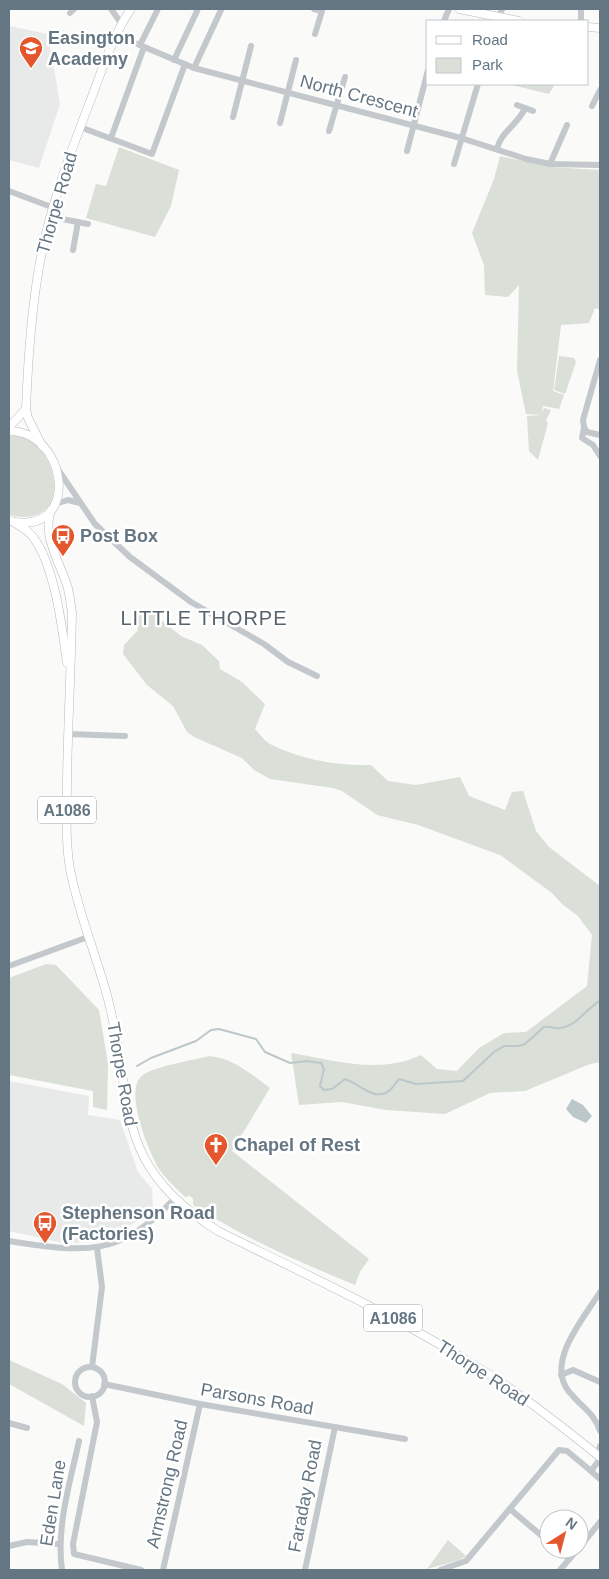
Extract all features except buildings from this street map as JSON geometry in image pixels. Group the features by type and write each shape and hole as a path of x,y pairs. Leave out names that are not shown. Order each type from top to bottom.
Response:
{"main road":[{"name":"Thorpe Road","path":"131,9 121,23 80,127 54,208 40,260 29,337 26,409 28,418 60,478 60,488 48,520 48,531 67,585 72,612 67,843 70,868 88,937 110,1006 125,1099 133,1134 150,1170 174,1200 218,1231 402,1322 514,1391 599,1457"},
{"path":"463,9 498,20"},
{"path":"9,427 26,409"},
{"path":"9,431 28,435 42,446"},
{"path":"10,520 34,521 53,507"},
{"name":"Thorpe Road","path":"10,520 33,537 49,575 58,606 70,682"}],"street":[{"path":"111,9 121,23"},
{"path":"111,138 142,46 158,9"},
{"path":"174,60 198,9"},
{"path":"314,9 323,10 315,34"},
{"path":"498,20 502,9"},
{"path":"194,68 221,10"},
{"name":"North Crescent","path":"116,35 194,68 461,138 497,150 550,164 600,165"},
{"path":"233,117 251,46"},
{"path":"280,123 296,60"},
{"path":"80,127 152,154 186,64"},
{"path":"329,131 345,77"},
{"path":"407,151 412,125 426,77"},
{"path":"454,164 478,85"},
{"path":"595,103 600,90"},
{"path":"517,104 533,111"},
{"path":"497,150 500,138 519,122 525,108"},
{"path":"550,164 566,125"},
{"path":"9,191 54,208"},
{"path":"52,217 88,224"},
{"path":"73,250 78,222"},
{"path":"600,360 598,380 583,420 582,438 592,445 600,456"},
{"path":"584,427 587,432 600,435"},
{"path":"54,464 64,475 95,524 130,557 191,602 264,644 288,662 317,676"},
{"path":"53,507 68,500 80,503"},
{"path":"68,734 125,736"},
{"path":"9,966 88,937"},
{"path":"9,1241 67,1250 97,1248 118,1241 145,1227 174,1200"},
{"path":"92,1367 102,1287 97,1248"},
{"path":"600,1292 567,1346 561,1375 561,1382 566,1390 592,1414 600,1431"},
{"path":"92,1367 101,1372 104,1384 101,1392 92,1396 80,1392 75,1383 78,1373 82,1369 92,1367"},
{"path":"561,1375 573,1370 600,1382"},
{"name":"Parsons Road","path":"104,1384 200,1404 405,1439"},
{"name":"Armstrong Road","path":"92,1396 97,1422 73,1544 74,1554 141,1570"},
{"name":"Armstrong Road","path":"163,1570 200,1404"},
{"path":"9,1423 28,1428"},
{"name":"Faraday Road","path":"306,1570 334,1427"},
{"name":"Eden Lane","path":"62,1570 59,1544 79,1441"},
{"path":"591,1471 599,1457 600,1446"},
{"path":"440,1570 466,1562 559,1450 566,1451 600,1479"},
{"path":"510,1510 539,1534"},
{"path":"589,1535 600,1522"},
{"path":"9,1546 26,1542 59,1544"},
{"path":"560,1570 569,1560"}],"shaded area":[{"name":"Easington Academy","path":"9,26 48,34 60,104 39,168 9,160"},
{"path":"9,1081 89,1096 88,1115 120,1120 138,1172 152,1189 153,1210 127,1228 100,1242 63,1243 9,1231"},
{"path":"572,1099 583,1105 592,1116 586,1123 573,1117 566,1109"}],"green space":[{"path":"512,85 554,85 549,94"},
{"path":"119,147 179,170 171,206 155,237 86,218 96,184 106,186"},
{"path":"500,156 550,167 600,170 600,310 595,308 589,323 561,325 553,391 564,395 559,409 543,406 542,413 544,408 551,410 546,421 548,423 538,460 529,451 527,416 542,415 526,414 517,371 519,285 508,297 485,295 484,265 472,233 494,179"},
{"path":"559,356 574,358 576,362 565,394 554,390"},
{"path":"9,436 25,438 39,448 49,463 54,480 53,496 46,509 32,516 9,515"},
{"path":"150,611 181,636 202,645 219,661 220,669 242,682 265,704 255,729 272,745 296,755 321,761 371,765 388,781 416,785 460,777 469,796 505,810 512,792 523,791 536,831 549,847 600,886 600,1062 590,1064 525,1091 490,1093 445,1114 386,1110 342,1102 299,1105 291,1053 340,1062 373,1065 405,1061 421,1055 437,1069 457,1071 479,1048 504,1033 526,1032 587,986 592,935 578,916 562,904 552,893 500,855 418,825 377,815 342,791 333,788 270,779 254,770 242,758 194,737 187,732 173,706 147,685 123,654 124,645 138,630 135,617"},
{"path":"46,964 56,965 99,1010 108,1063 107,1110 93,1107 93,1091 9,1075 9,978"},
{"path":"210,1056 235,1064 270,1088 232,1151 369,1259 360,1272 355,1285 272,1249 212,1217 193,1205 193,1199 190,1196 185,1197 161,1172 145,1138 140,1122 135,1093 137,1082 143,1075 157,1069"},
{"path":"9,1360 62,1384 86,1403 84,1426 9,1384"},
{"path":"448,1540 466,1556 460,1560 427,1569"}],"waterway":[{"path":"137,1066 151,1058 196,1041 211,1030 219,1029 256,1039 265,1052 290,1063 307,1061 321,1063 324,1069 320,1086 324,1090 332,1089 345,1079 374,1094 380,1094 386,1093 399,1079 416,1084 463,1081 494,1052 504,1046 525,1044 544,1027 566,1027 600,1001"}],"place":[{"name":"Easington Academy","path":"31,69"},
{"name":"Post Box","path":"63,557"},
{"name":"Chapel of Rest","path":"216,1166"},
{"name":"Stephenson Road (Factories)","path":"45,1244"}],"district":[{"name":"LITTLE THORPE","path":"204,618"}]}
